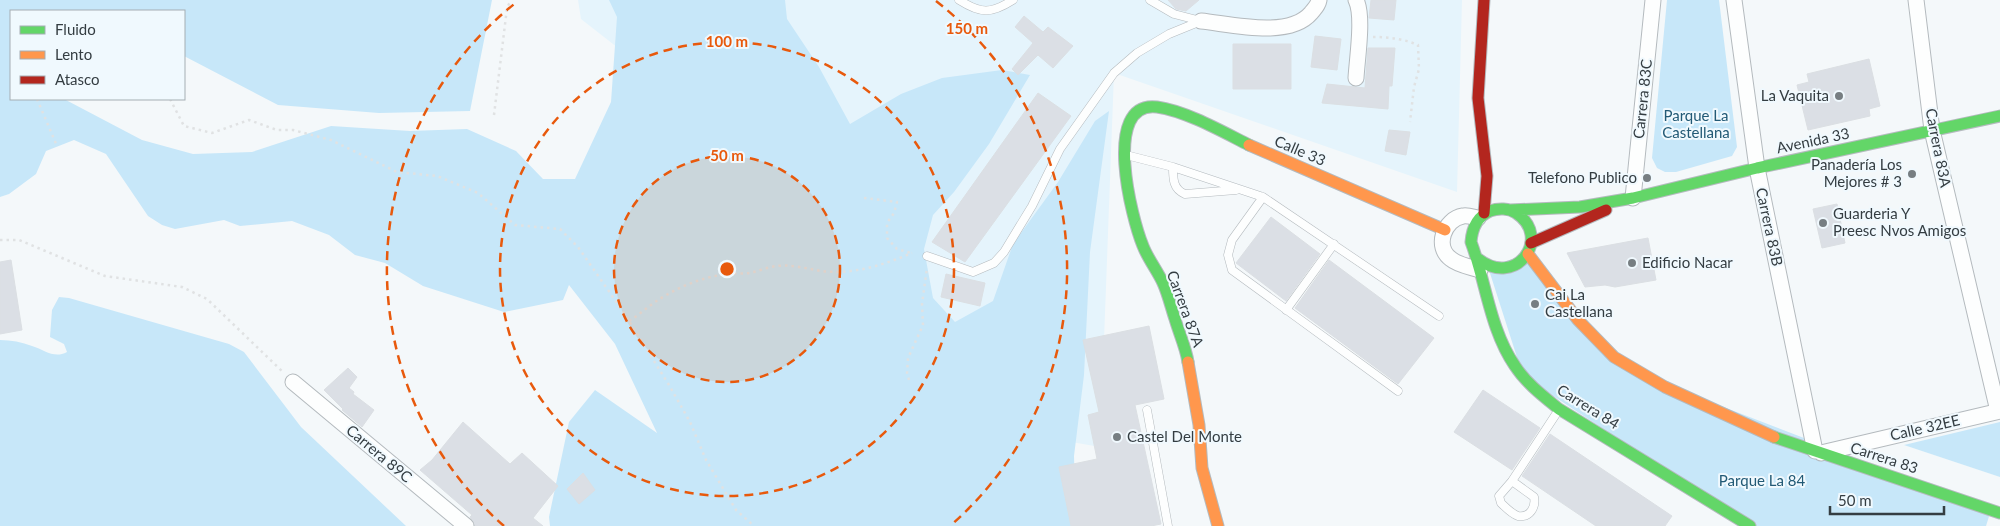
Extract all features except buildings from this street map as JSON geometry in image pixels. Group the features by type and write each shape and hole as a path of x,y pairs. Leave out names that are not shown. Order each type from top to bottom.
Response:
{"street":[{"path":"1201,21 1268,28 1289,26 1305,20 1319,0"},
{"path":"1356,0 1359,5 1356,78"},
{"path":"1479,264 1470,242 1470,234 1481,216 1487,176 1478,98 1484,0"},
{"name":"Carrera 83C","path":"1633,198 1654,0"},
{"name":"Carrera 83B","path":"1734,0 1757,168 1818,452"},
{"name":"Carrera 83A","path":"1916,0 1932,130 1999,411"},
{"name":"Calle 33","path":"1142,109 1156,107 1201,122 1265,153 1445,230"},
{"name":"Carrera 87A","path":"1142,109 1132,120 1127,132 1124,155 1127,188 1142,248 1163,283 1187,356 1199,425 1202,468 1218,526"},
{"name":"Avenida 33","path":"1505,209 1580,207 1633,198 1757,168 2000,116"},
{"path":"1487,176 1505,209 1524,219 1529,227 1529,248 1578,320 1614,357 1664,387 1773,436 1818,452"},
{"name":"Avenida 33","path":"1529,248 1633,198"},
{"path":"1505,209 1481,216 1465,216 1451,222 1445,230 1442,243 1447,255 1451,260 1503,269 1517,265 1529,248"},
{"name":"Carrera 84","path":"1479,264 1509,356 1519,372 1536,391 1559,409 1750,526"},
{"name":"Carrera 89C","path":"293,382 466,526"},
{"name":"Calle 32EE","path":"1818,452 1999,411"},
{"name":"Carrera 83","path":"1818,452 2000,513"}],"lane":[{"path":"959,0 972,9 988,12 1000,9 1013,0"},
{"path":"1150,0 1174,14 1201,21"},
{"path":"927,256 973,272 994,263 1004,252 1032,206 1060,149 1114,73 1137,53 1169,34 1201,21"},
{"path":"1124,155 1173,167 1262,197 1439,316"},
{"path":"1173,167 1174,182 1178,191 1185,194 1201,194 1238,189"},
{"path":"1262,197 1232,240 1228,255 1232,270 1398,391"},
{"path":"1286,310 1334,244"},
{"path":"1512,481 1534,497 1533,510 1526,515 1517,516 1501,503 1499,496 1512,481 1559,409"},
{"path":"1147,410 1168,526"}],"path":[{"path":"494,115 507,8 511,0"},
{"path":"1359,36 1388,37 1409,41 1418,45 1420,69 1414,87 1410,122"},
{"path":"38,100 57,146"},
{"path":"171,100 184,126 212,133 249,120 277,130 294,130 331,140 397,172 437,176 478,193 515,225 560,229 578,248 629,321 690,422 706,460 736,510 754,526"},
{"path":"864,198 897,202 894,213 887,223 886,238 897,249 927,256 922,304 922,325 908,358 907,373 909,380"},
{"path":"0,240 19,240 105,276 182,287 207,299 293,382"},
{"path":"629,321 665,295 700,278 730,273 749,273 777,266 802,266 823,271 858,269 883,264 912,253"}],"shaded area":[{"path":"578,0 1462,0 1457,192 1114,73 1100,447 981,426 659,80 581,19"}],"green space":[{"path":"0,0 492,0 470,111 379,113 278,105 185,57 185,10 10,10 10,100 66,100 142,140 193,154 252,152 331,126 410,131 467,129 516,151 543,179 575,179 611,102 617,17 609,0 785,0 787,19 819,67 850,124 901,94 942,78 1002,70 1030,75 989,144 954,192 933,215 924,249 933,298 955,322 993,301 1013,244 1058,182 1095,121 1109,111 1090,252 1084,375 1074,456 1076,526 550,526 549,517 569,422 595,390 657,433 615,344 569,285 563,300 504,312 423,286 385,263 355,255 329,235 292,221 240,226 224,220 175,229 162,225 148,216 106,154 74,140 46,151 36,174 9,194 0,197"},
{"name":"Parque La Castellana","path":"1667,0 1719,0 1737,147 1732,156 1676,172 1665,172 1657,168 1652,158"},
{"name":"Parque La 84","path":"1528,254 1587,331 1651,379 1991,510 1986,526 1751,526 1523,376 1488,267"},
{"path":"59,297 69,298 229,344 244,352 301,427 406,526 0,526 0,340 24,343 58,355 67,352 64,344 50,337 52,310"},
{"path":"2000,422 2000,477 1904,445"}],"traffic: fast":[{"path":"1188,362 1161,278 1143,246 1133,212 1125,164 1125,141 1130,122 1140,110 1157,107 1168,109 1192,117 1249,145"},
{"path":"1510,210 1580,207 1633,198 1757,168 2000,116"},
{"path":"1477,258 1491,266 1505,268 1516,264 1525,256 1530,246 1531,235 1527,223 1516,213 1507,209 1490,211 1478,220 1472,233 1471,242 1494,321 1507,352 1519,372 1535,389 1559,409 1750,526"},
{"path":"1774,437 2000,513"}],"traffic: slow":[{"path":"1249,145 1445,230"},
{"path":"1528,254 1578,320 1614,357 1665,387 1774,437"},
{"path":"1188,362 1199,425 1202,468 1218,526"}],"traffic: jam":[{"path":"1484,0 1478,98 1487,176 1484,213"},
{"path":"1531,243 1606,210"}],"place":[{"name":"La Vaquita","path":"1839,96"},
{"name":"Panadería Los Mejores # 3","path":"1912,174"},
{"name":"Telefono Publico","path":"1647,178"},
{"name":"Guarderia Y Preesc Nvos Amigos","path":"1823,223"},
{"name":"Edificio Nacar","path":"1632,263"},
{"name":"Cai La Castellana","path":"1535,304"},
{"name":"Castel Del Monte","path":"1117,437"}]}
